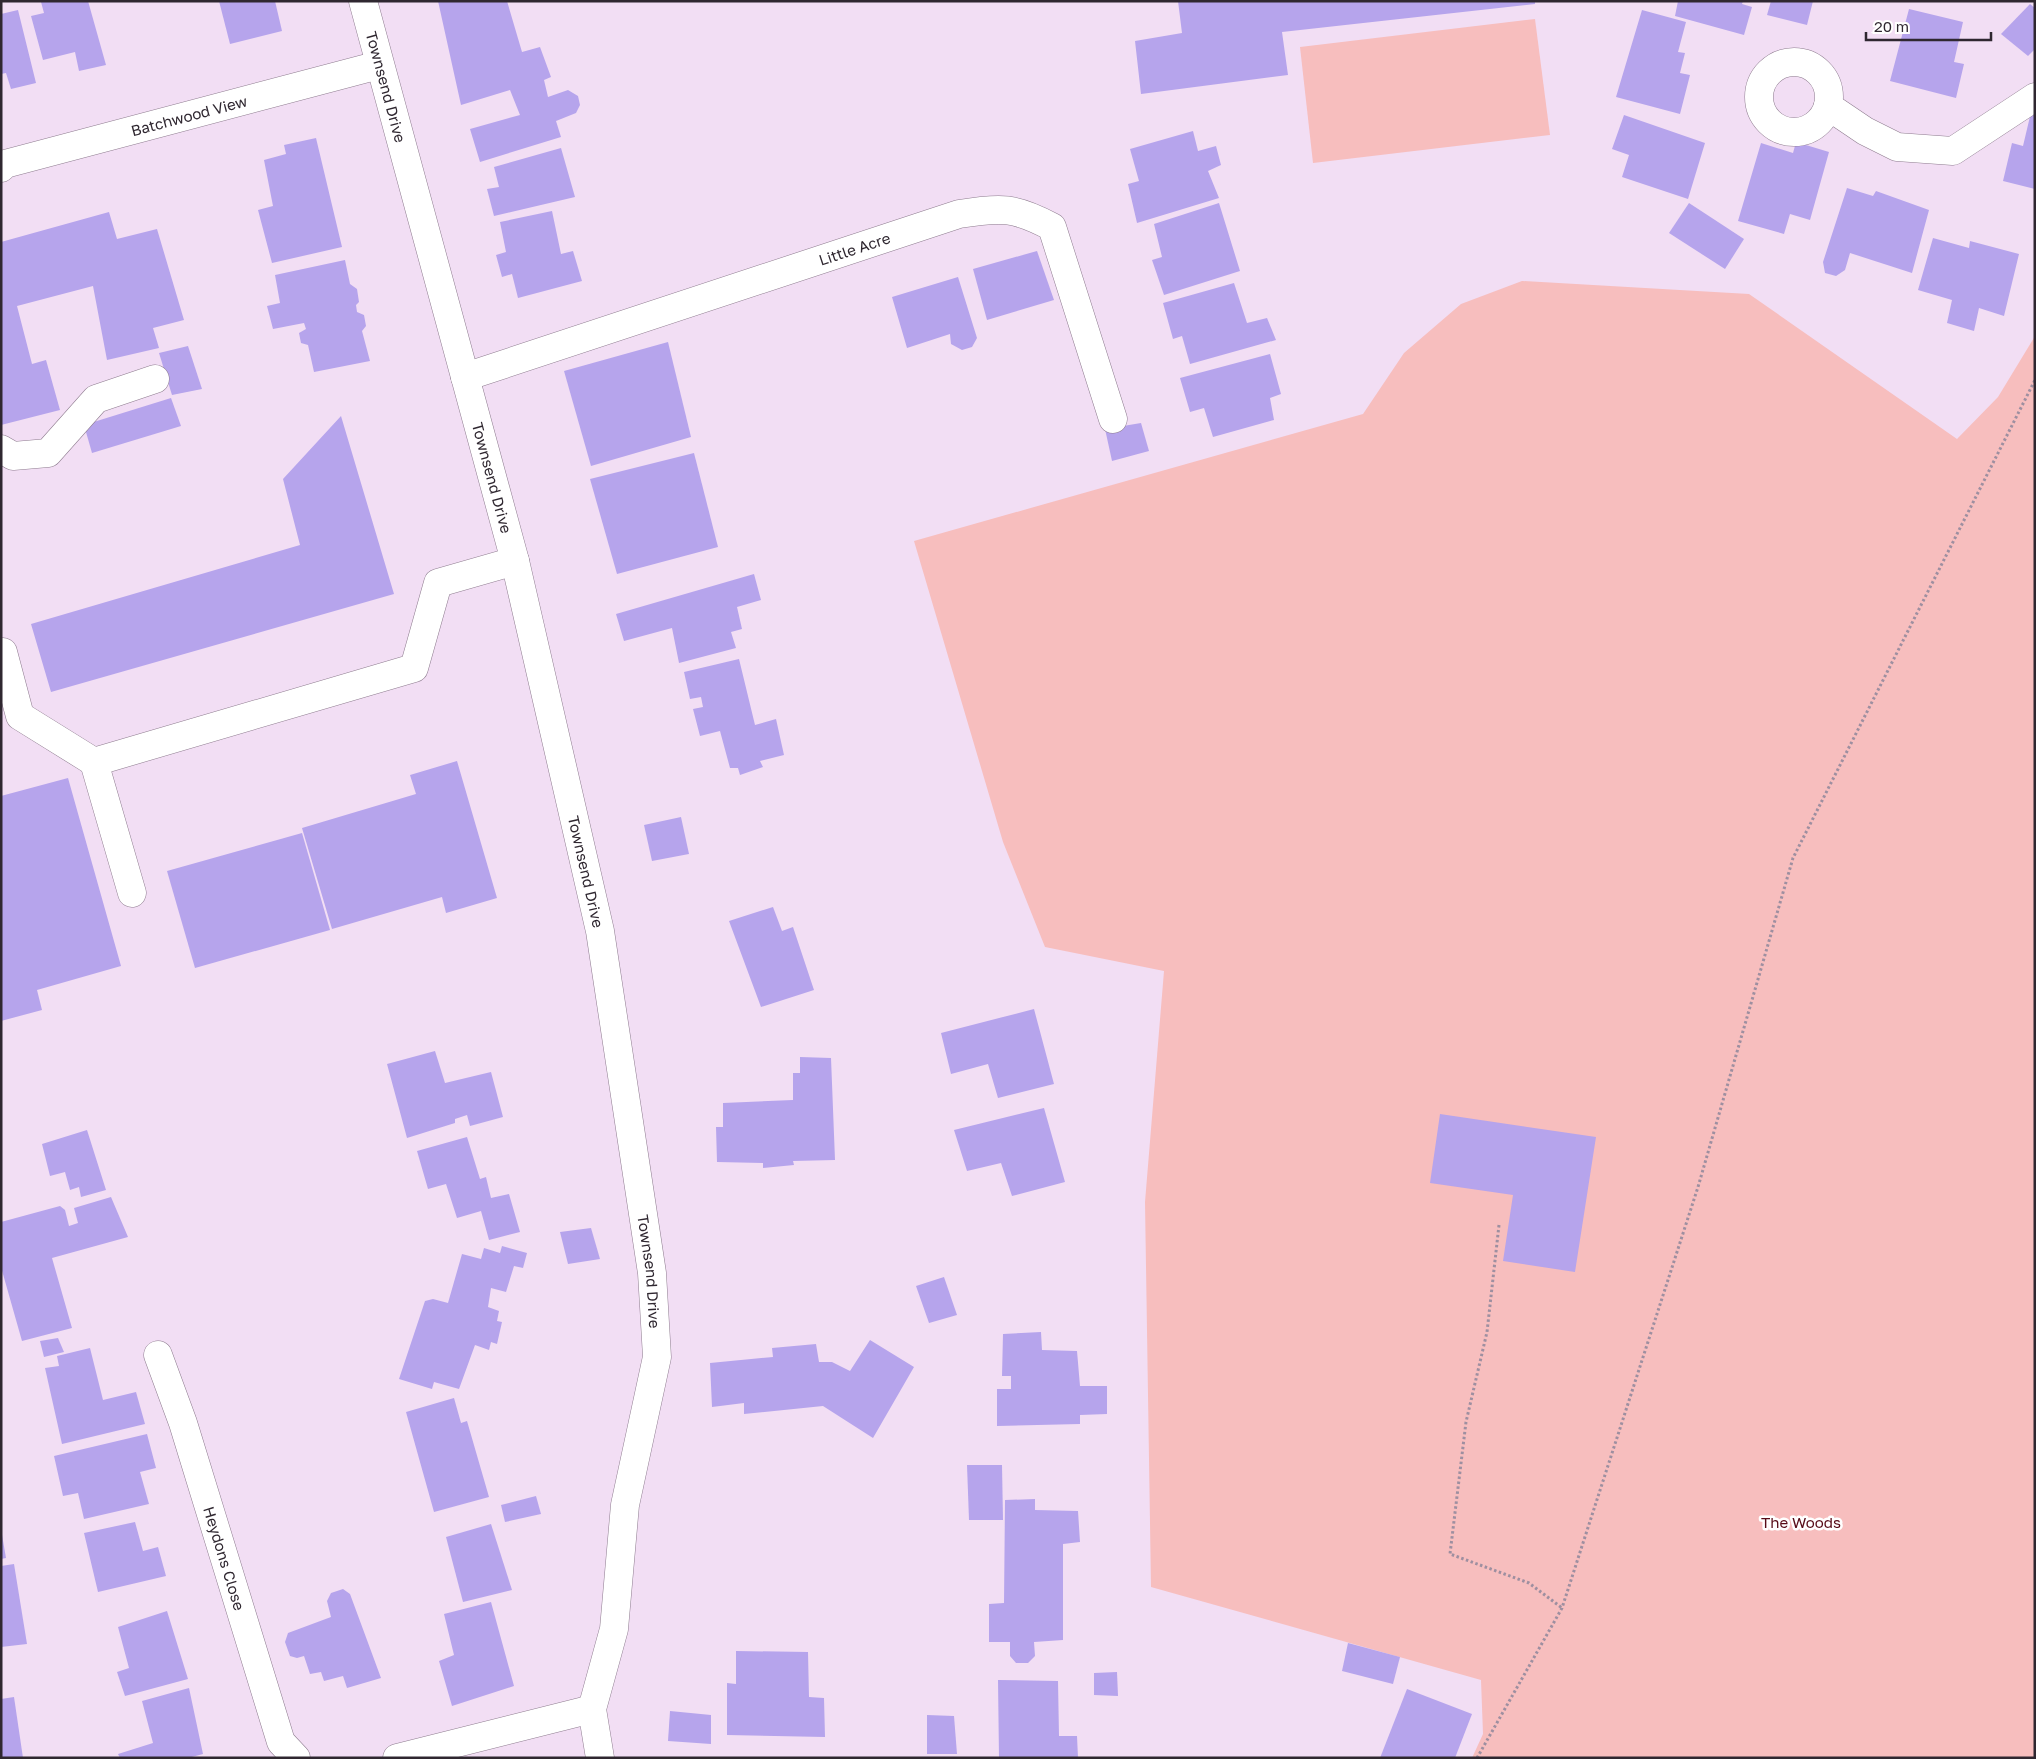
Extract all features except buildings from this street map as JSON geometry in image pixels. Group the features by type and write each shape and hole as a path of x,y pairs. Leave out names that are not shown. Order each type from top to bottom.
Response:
{"street":[{"name":"Townsend Drive","path":"363,1 514,561 600,931 652,1273 657,1357 625,1505 614,1629 592,1709 600,1758"},
{"name":"Batchwood View","path":"1,168 5,164 380,65"},
{"path":"1828,106 1865,131 1898,147 1954,152 2035,97"},
{"name":"Little Acre","path":"465,377 950,217 994,208 1029,214 1052,227 1113,419"},
{"path":"1,449 13,456 48,453 96,399 155,379"},
{"path":"94,762 414,668 438,583 514,561"},
{"path":"3,652 20,716 94,762 132,893"},
{"name":"Heydons Close","path":"158,1355 183,1423 281,1742 296,1758"},
{"path":"397,1758 592,1709"}],"path":[{"path":"1477,1758 1562,1608 1698,1187 1793,858 2035,380"},
{"path":"1499,1225 1488,1332 1466,1422 1450,1554 1529,1583 1562,1608"}],"green space":[{"path":"1535,19 1550,135 1313,163 1300,47"},
{"name":"The Woods","path":"1522,281 1749,294 1957,439 1998,397 2035,336 2035,1758 1472,1758 1483,1734 1481,1680 1151,1587 1145,1202 1164,971 1045,947 1003,842 914,541 1363,414 1404,353 1461,304"}]}
